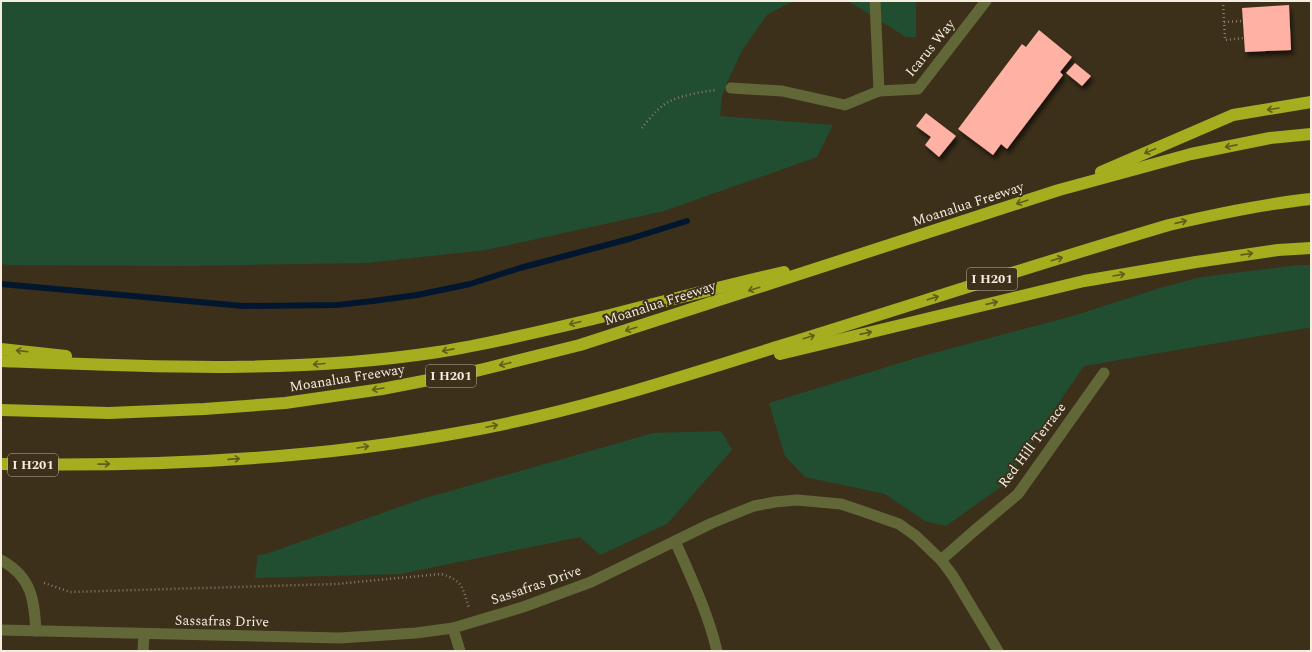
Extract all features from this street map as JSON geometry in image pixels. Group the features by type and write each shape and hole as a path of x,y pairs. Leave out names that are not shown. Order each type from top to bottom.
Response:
{"highway":[{"path":"1059,190 1233,115 1311,102"},
{"name":"Moanalua Freeway","path":"1,410 108,413 204,409 285,403 382,389 480,370 580,345 1059,190 1191,154 1270,138 1311,134"},
{"name":"I H201","path":"1,464 65,465 169,463 269,456 362,448 472,430 571,408 678,378 1169,225 1231,211 1281,202 1311,199"},
{"path":"1,361 148,367 299,366 438,352 533,334 885,247"},
{"path":"678,378 1084,281 1278,250 1311,248"},
{"path":"1,348 50,355 147,362 299,366"},
{"path":"1,468 65,465"}],"street":[{"path":"875,1 879,91"},
{"name":"Icarus Way","path":"731,88 782,92 845,105 879,91 918,89 986,1"},
{"name":"Red Hill Terrace","path":"941,560 1018,494 1104,373"},
{"name":"Sassafras Drive","path":"1,630 340,638 408,634 453,628 523,607 592,582 712,523 754,506 797,500 841,504 899,524 916,536 941,560 953,576 998,651"},
{"path":"675,541 713,632 717,651"},
{"path":"1,560 21,574 26,581 34,602 36,631"},
{"path":"453,628 460,651"},
{"path":"143,651 144,634"}],"path":[{"path":"1223,1 1225,40 1244,38"},
{"path":"1224,22 1243,21"},
{"path":"642,128 652,115 668,102 701,92 731,88"},
{"path":"21,574 50,586 70,592 336,584 441,574 459,582 464,592 472,622"}],"green space":[{"path":"1,1 797,1 787,4 767,15 743,49 722,96 720,116 833,125 817,157 664,211 486,250 366,263 184,266 1,264"},
{"path":"848,1 916,1 916,37 906,37"},
{"path":"1298,265 1311,265 1311,329 1306,328 1084,366 1002,486 946,526 925,521 885,494 805,477 785,456 769,403 926,355 1073,316 1160,288 1201,277"},
{"path":"721,431 732,450 667,524 600,555 580,537 400,574 255,578 258,555 266,554 422,499 653,433"}],"building":[{"path":"1289,5 1291,50 1245,52 1242,8"},
{"path":"1039,30 1072,57 1060,72 1063,75 1007,149 1001,144 993,155 958,129 1022,44 1026,47"},
{"path":"1075,63 1091,76 1082,86 1066,73"},
{"path":"926,113 956,136 939,157 925,145 931,137 916,126"}],"waterway":[{"path":"1,284 243,306 337,305 417,295 470,284 520,268 629,239 687,221"}]}
